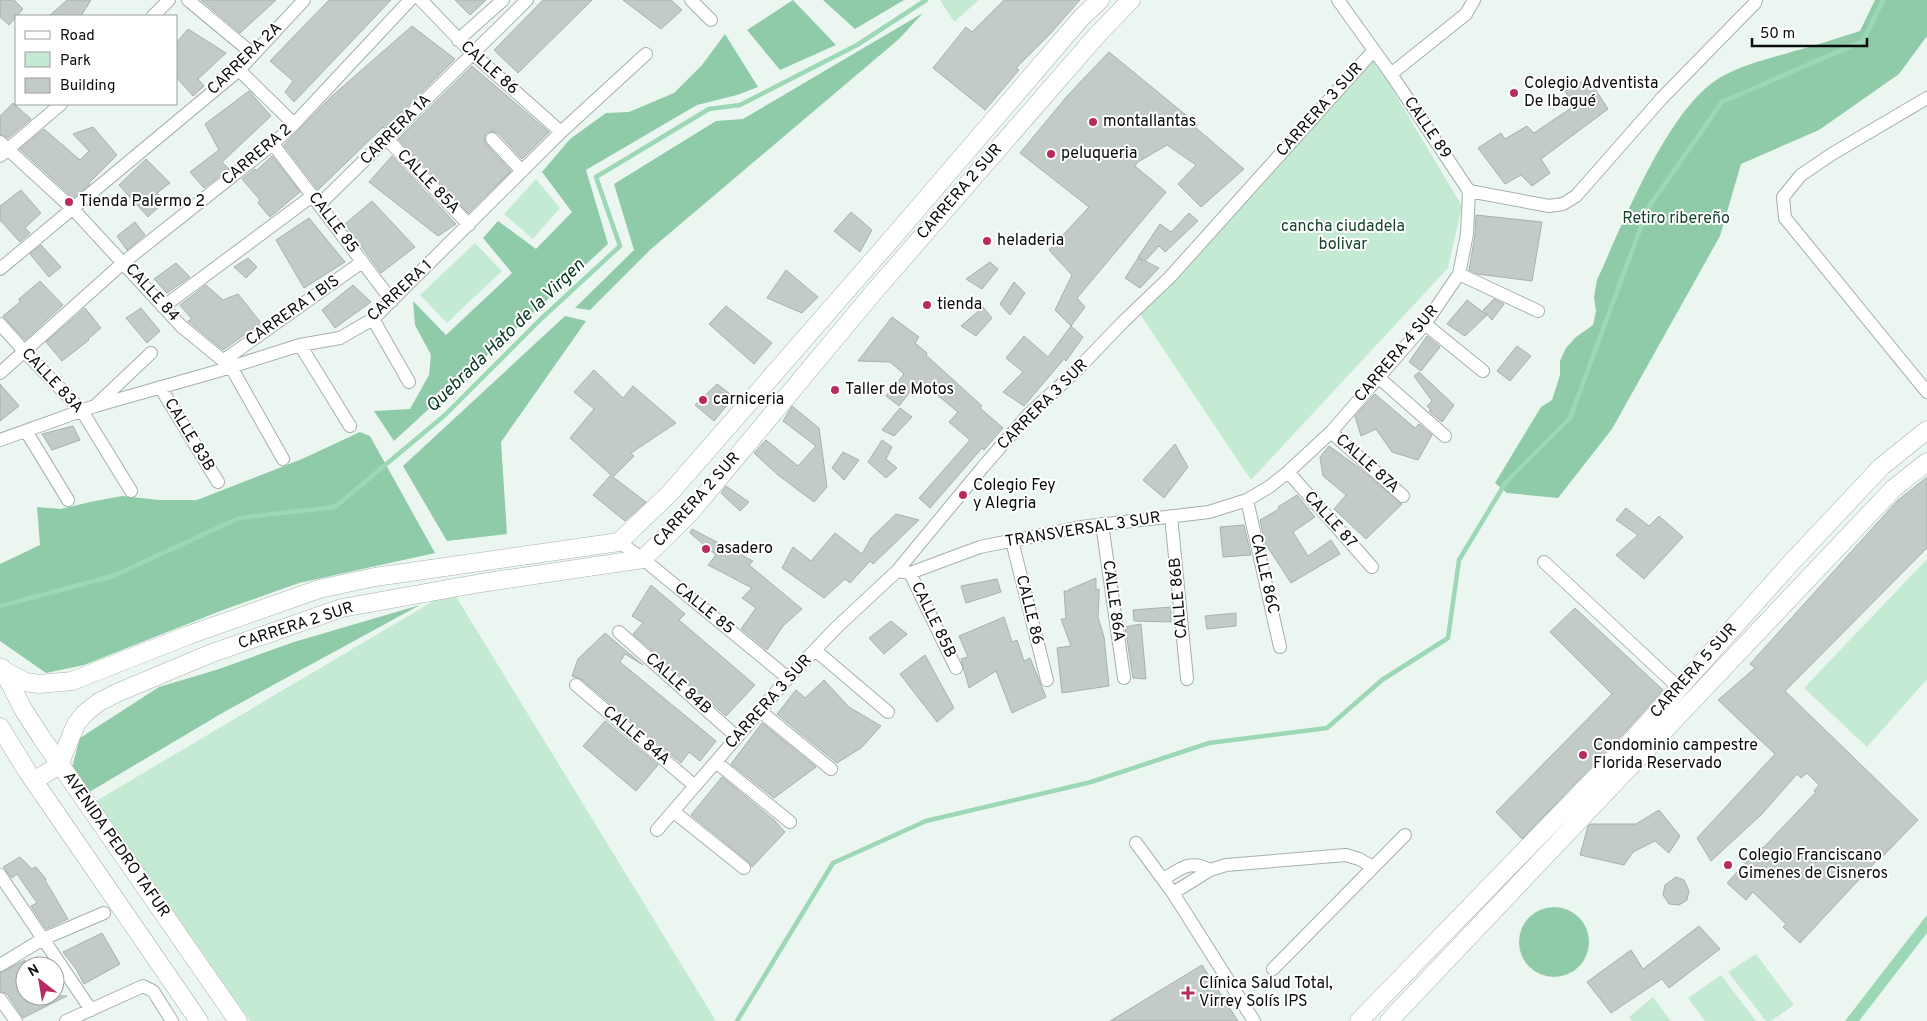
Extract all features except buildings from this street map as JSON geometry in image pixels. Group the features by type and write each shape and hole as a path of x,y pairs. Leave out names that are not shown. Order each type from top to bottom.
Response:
{"street":[{"path":"154,15 169,0"},
{"path":"188,0 253,54"},
{"name":"CARRERA 2A","path":"0,269 239,70 304,0"},
{"name":"CARRERA 2","path":"0,374 124,262 273,144 410,0"},
{"name":"CALLE 86","path":"421,0 472,54 561,132"},
{"path":"458,40 503,0"},
{"path":"472,54 527,0"},
{"path":"691,0 711,20"},
{"name":"CARRERA 2 SUR","path":"1,668 25,682 39,684 72,681 189,635 319,589 375,576 619,542 670,493 1081,18 1100,0"},
{"name":"CALLE 89","path":"1338,0 1391,74 1469,191"},
{"name":"CARRERA 3 SUR","path":"1391,74 1466,14 1474,0"},
{"path":"1469,191 1549,206 1563,204 1576,196 1662,98 1756,0"},
{"name":"CARRERA 2 SUR","path":"59,765 76,724 85,713 99,702 212,653 342,608 481,583 643,559 690,513 836,336 1056,82 1120,4"},
{"name":"CARRERA 3 SUR","path":"657,830 788,678 837,627 903,572 983,467 1028,415 1076,372 1170,277 1374,50"},
{"name":"CARRERA 1A","path":"163,307 316,201 387,139 472,54"},
{"name":"CARRERA 1","path":"0,440 95,406 160,387 227,363 300,345 340,338 373,319 561,132 646,54"},
{"path":"239,70 294,124"},
{"path":"1927,98 1816,164 1801,175 1783,197 1785,218 1927,392"},
{"path":"2,150 60,105"},
{"name":"CALLE 85A","path":"387,139 469,225"},
{"path":"492,139 522,171"},
{"name":"CALLE 85","path":"273,144 392,301"},
{"name":"CALLE 84","path":"2,150 73,208 181,326 227,363 283,459"},
{"name":"CARRERA 4 SUR","path":"1269,487 1331,432 1425,324 1459,274 1467,234 1469,191"},
{"path":"882,250 898,264"},
{"name":"CARRERA 1 BIS","path":"227,363 362,262"},
{"path":"1459,274 1538,311"},
{"path":"373,319 409,382"},
{"name":"CALLE 83A","path":"0,324 82,411 131,491"},
{"path":"1425,324 1484,371"},
{"path":"300,345 350,426"},
{"path":"95,406 151,353"},
{"path":"1378,377 1445,436"},
{"name":"CALLE 83B","path":"160,387 218,482"},
{"name":"CARRERA 5 SUR","path":"1359,1021 1638,735 1790,564 1881,468 1927,430"},
{"path":"26,431 68,500"},
{"name":"CALLE 87A","path":"1331,432 1403,496"},
{"name":"CARRERA 5 SUR","path":"1389,1021 1894,488 1927,462"},
{"name":"CALLE 87","path":"1288,472 1372,567"},
{"name":"TRANSVERSAL 3 SUR","path":"903,572 980,547 1102,524 1209,512 1247,500 1269,487"},
{"name":"CALLE 86C","path":"1247,500 1280,647"},
{"name":"CALLE 86B","path":"1171,516 1186,680"},
{"name":"CALLE 86A","path":"1102,524 1124,678"},
{"name":"CALLE 86","path":"1012,541 1047,680"},
{"name":"CALLE 85","path":"619,542 643,559 788,678"},
{"path":"1544,562 1679,688"},
{"name":"CALLE 85B","path":"903,572 956,668"},
{"name":"CALLE 84B","path":"619,632 737,737"},
{"path":"815,650 888,712"},
{"name":"AVENIDA PEDRO TAFUR","path":"1,668 23,709 59,765 238,1021"},
{"name":"CALLE 84A","path":"576,685 695,786"},
{"path":"760,711 831,769"},
{"name":"AVENIDA PEDRO TAFUR","path":"0,727 34,781 199,1021"},
{"path":"716,762 790,822"},
{"path":"34,781 59,765"},
{"path":"674,812 744,868"},
{"path":"1273,969 1405,835"},
{"path":"1136,843 1173,893 1254,1021"},
{"path":"1173,893 1210,870 1226,866 1346,855 1359,859 1373,867"},
{"path":"1163,880 1192,864 1210,870"},
{"path":"0,875 91,1010"},
{"path":"0,964 43,939 104,913"},
{"path":"66,1021 143,986 153,991 172,1021"},
{"path":"0,999 16,1021"}],"green space":[{"path":"793,0 836,45 780,70 747,30"},
{"path":"823,0 904,0 855,29"},
{"path":"940,0 979,0 954,22"},
{"name":"Retiro ribereño","path":"1875,0 1927,0 1927,36 1899,74 1819,130 1741,164 1720,236 1612,429 1558,498 1507,493 1495,483 1541,407 1552,400 1560,375 1560,361 1566,348 1576,337 1593,325 1596,311 1594,297 1597,280 1634,198 1666,138 1684,112 1703,91 1723,76 1739,68 1860,31"},
{"path":"923,13 899,39 651,249 590,310 575,308 634,250 614,184 716,121 743,119"},
{"path":"725,34 758,87 737,95 697,105 586,170 608,244 394,441 374,411 410,409 429,375 431,355 415,325 413,301 446,335 512,273 483,238 498,221 536,249 572,212 542,172 570,139 606,113 629,112 674,93 702,65"},
{"name":"cancha ciudadela bolivar","path":"1373,57 1462,206 1448,268 1251,480 1140,314"},
{"path":"536,179 560,208 533,239 504,214"},
{"path":"475,243 502,271 447,323 420,295"},
{"path":"565,316 586,321 501,442 507,534 447,541 403,466"},
{"path":"360,432 370,436 435,553 299,583 223,610 84,665 46,673 0,641 0,564 40,545 37,507 61,509 122,496 160,500 197,500 302,459"},
{"path":"1927,559 1927,679 1867,747 1804,688"},
{"path":"452,590 716,1021 250,1021 96,801"},
{"path":"420,605 224,712 86,794 71,771 80,738 159,687 216,670 294,642"},
{"path":"1561,907 1574,913 1583,922 1587,928 1589,942 1587,956 1579,967 1568,975 1547,977 1540,975 1529,967 1521,956 1519,935 1521,928 1529,917 1540,909"},
{"path":"1756,954 1794,1005 1771,1021 1766,1021 1728,972"},
{"path":"1721,975 1756,1021 1705,1021 1688,998"},
{"path":"1653,997 1671,1021 1632,1021 1629,1017"}],"shaded area":[{"path":"1927,915 1927,933 1859,1021 1845,1021"}],"waterway":[{"name":"Quebrada Hato de la Virgen","path":"0,606 113,576 239,518 335,507 445,415 541,319 620,246 596,177 709,109 740,105 857,45 926,0"},
{"path":"737,1021 833,863 926,821 1091,782 1209,743 1327,728 1382,680 1448,638 1459,560 1506,482 1570,418 1648,208 1722,102 1863,41 1883,0"}],"place":[{"name":"Colegio Adventista De Ibagué","path":"1514,93"},
{"name":"montallantas","path":"1093,122"},
{"name":"peluqueria","path":"1051,154"},
{"name":"Tienda Palermo 2","path":"69,202"},
{"name":"heladeria","path":"987,241"},
{"name":"tienda","path":"927,305"},
{"name":"Taller de Motos","path":"835,390"},
{"name":"carniceria","path":"703,400"},
{"name":"Colegio Fey y Alegria","path":"963,495"},
{"name":"asadero","path":"706,549"},
{"name":"Condominio campestre Florida Reservado","path":"1583,755"},
{"name":"Colegio Franciscano Gimenes de Cisneros","path":"1728,865"},
{"name":"Clínica Salud Total, Virrey Solís IPS","path":"1188,993"}]}
